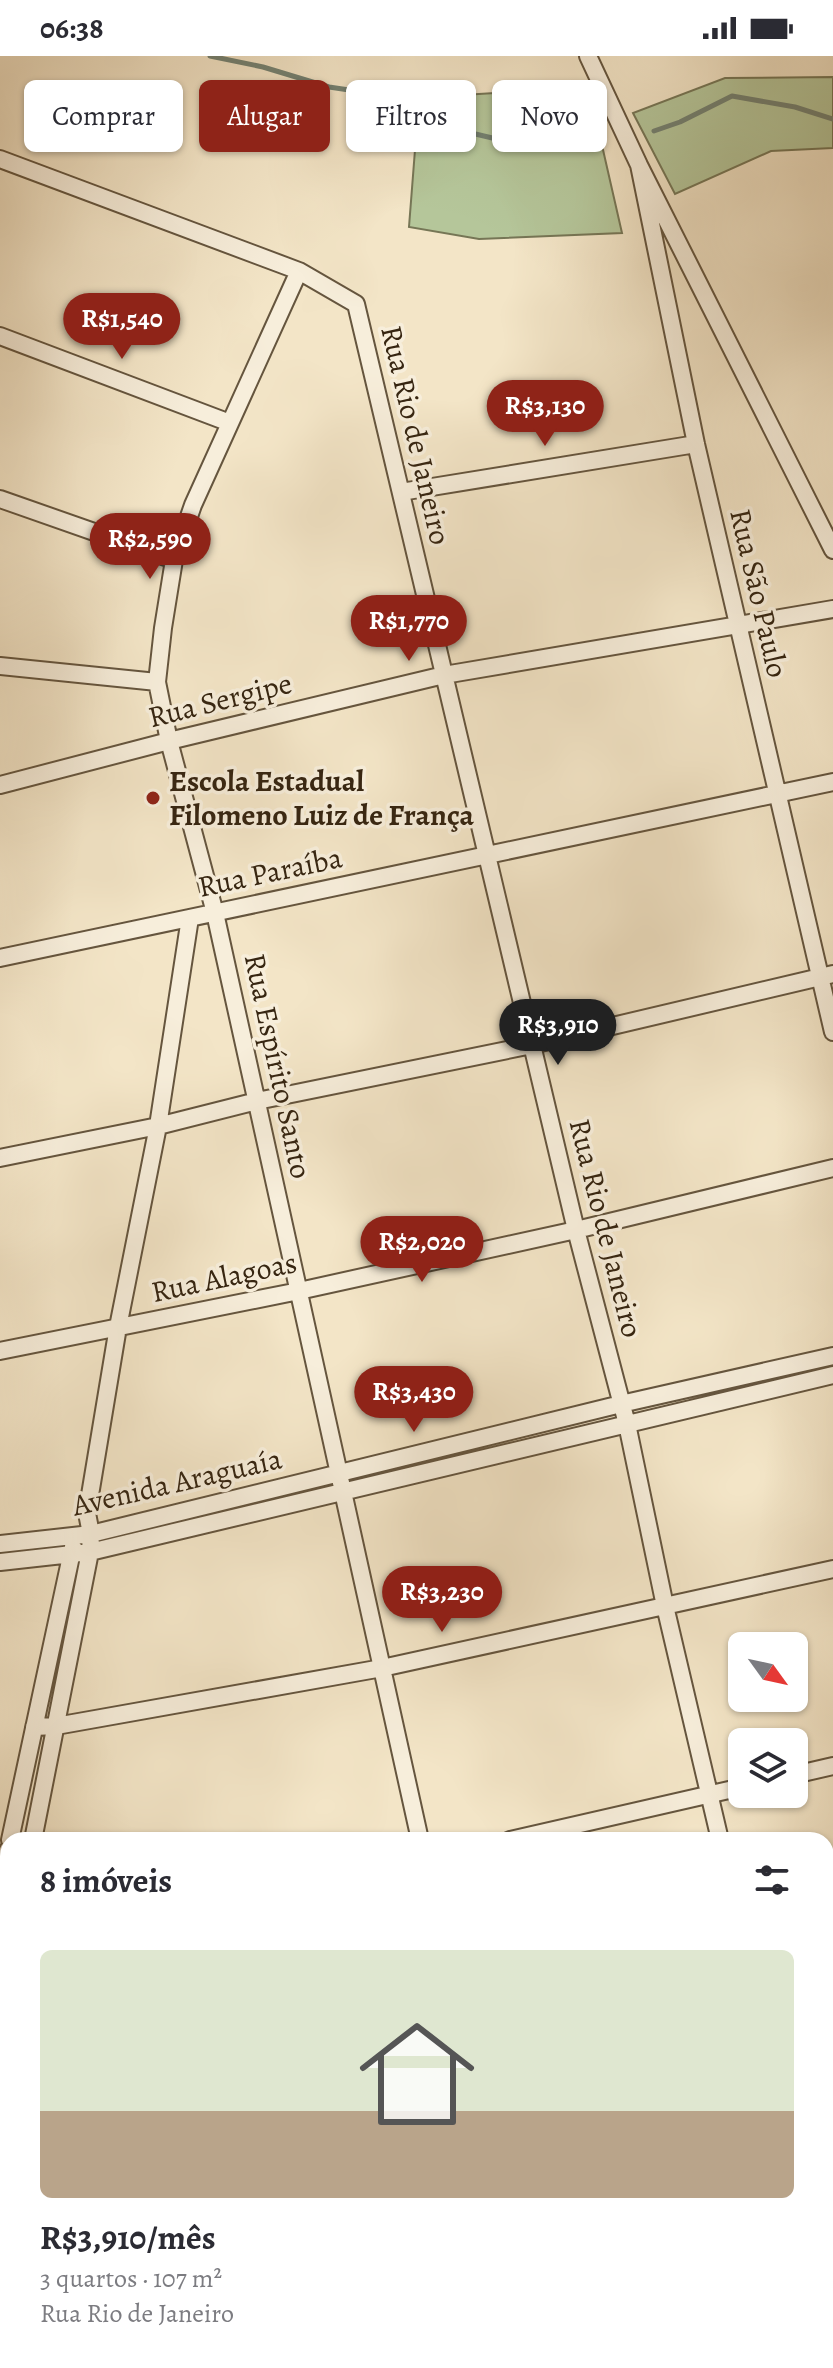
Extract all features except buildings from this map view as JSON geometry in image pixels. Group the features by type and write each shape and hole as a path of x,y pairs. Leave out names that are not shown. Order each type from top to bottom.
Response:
{"street":[{"path":"588,56 639,165 833,550"},
{"path":"0,159 299,271"},
{"name":"Rua São Paulo","path":"639,165 696,444 738,627 777,794 827,976 833,1032"},
{"name":"Rua Rio de Janeiro","path":"299,271 356,304 576,1230 627,1424 665,1606 718,1832"},
{"name":"Rua Espírito Santo","path":"299,271 193,505 174,560 157,682 169,741 215,913 418,1832"},
{"path":"0,336 230,423"},
{"path":"401,492 696,444"},
{"path":"0,499 174,560"},
{"name":"Rua Sergipe","path":"0,785 444,675 833,609"},
{"path":"0,666 157,682"},
{"name":"Rua Paraíba","path":"0,958 833,782"},
{"path":"12,1832 71,1555 83,1535 118,1327 158,1126 190,918"},
{"path":"0,1158 532,1045 827,976"},
{"name":"Rua Alagoas","path":"0,1351 299,1291 576,1230 833,1168"},
{"name":"Avenida Araguaía","path":"0,1544 83,1535 621,1404 833,1356"},
{"name":"Avenida Araguaía","path":"0,1562 90,1552 833,1375"},
{"path":"35,1832 90,1552 83,1535"},
{"path":"34,1727 56,1726 382,1668 833,1569"},
{"path":"808,1772 833,1766"},
{"path":"545,1832 728,1790"}],"green space":[{"path":"833,77 833,148 771,151 675,194 633,113 725,78"},
{"path":"492,93 492,152 604,152 622,233 479,239 409,227 415,152 476,152 476,94"}],"waterway":[{"path":"210,56 263,67 329,87 376,94 429,123 492,138"},
{"path":"654,131 680,122 732,96 795,107 833,119"}],"place":[{"name":"Escola Estadual Filomeno Luiz de França","path":"153,798"}]}
